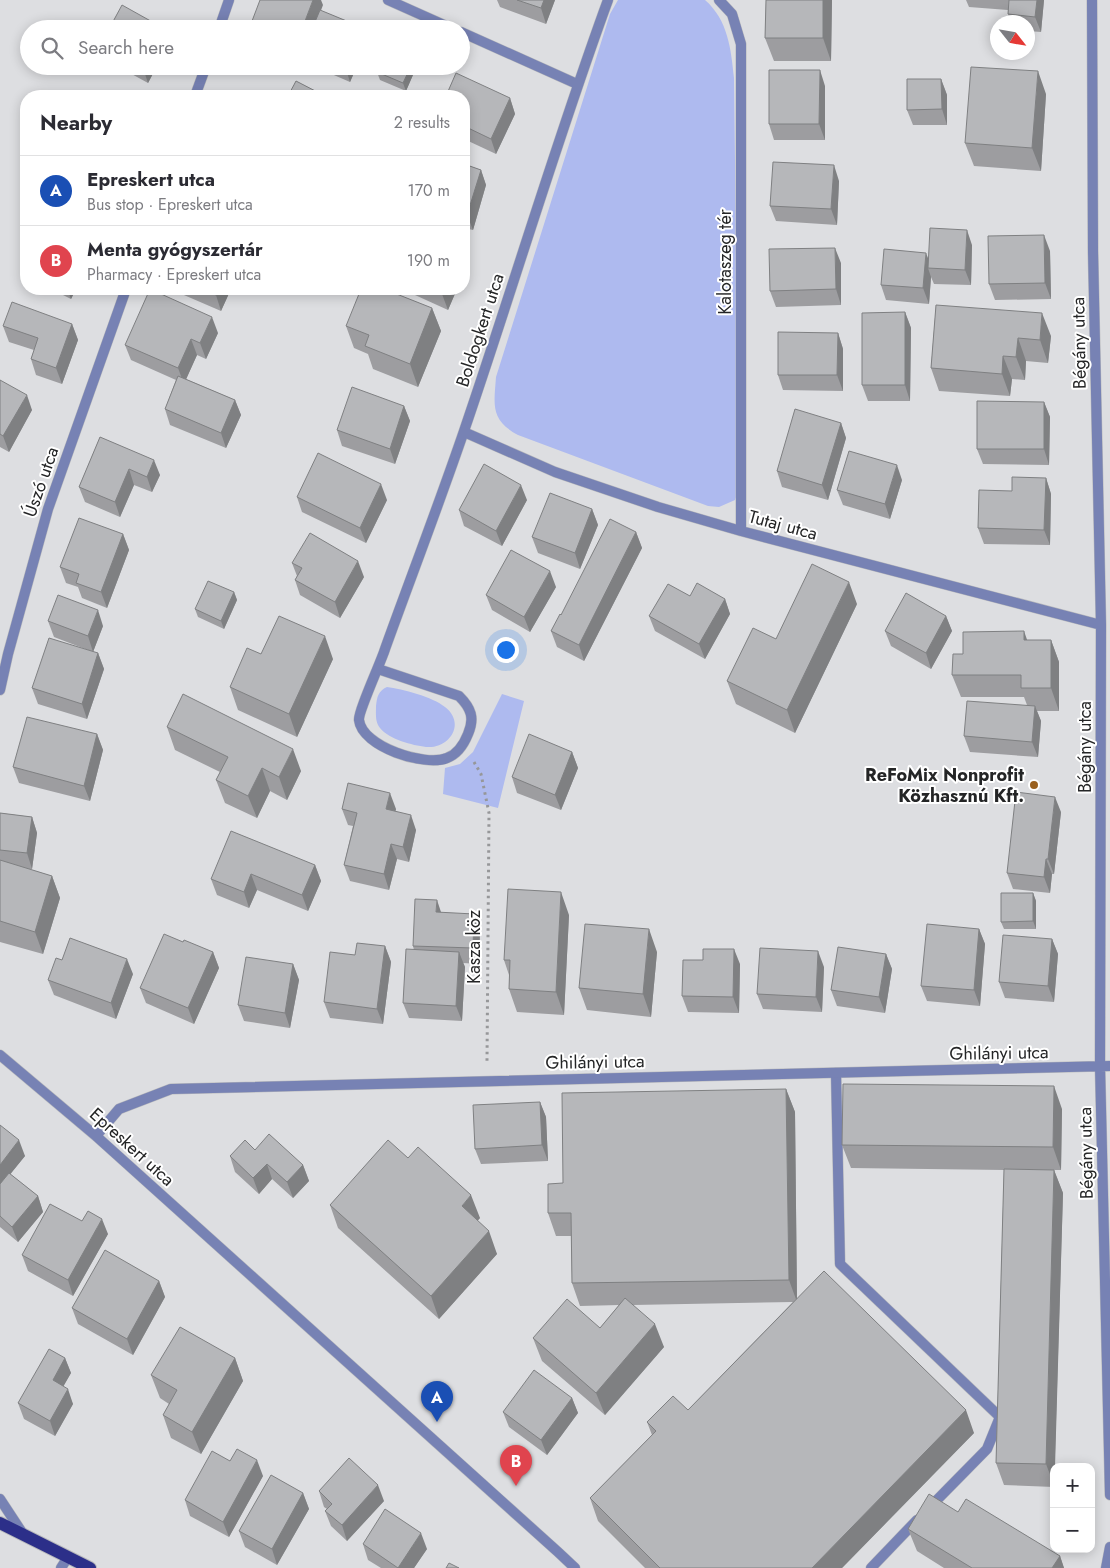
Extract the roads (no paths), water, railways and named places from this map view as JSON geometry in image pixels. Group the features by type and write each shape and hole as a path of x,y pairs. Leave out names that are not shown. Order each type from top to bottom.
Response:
{"main road":[{"path":"0,1523 22,1534 64,1562 90,1568"}],"street":[{"path":"222,20 229,0"},
{"path":"388,0 433,20"},
{"name":"Boldogkert utca","path":"378,669 459,696 469,708 472,715 472,726 463,744 455,754 432,761 420,760 398,752 367,736 360,726 358,717 378,669 464,432 577,84 608,0"},
{"name":"Kalotaszeg tér","path":"719,0 732,14 741,44 741,531"},
{"name":"Bégány utca","path":"1092,0 1093,261 1101,625 1110,1494"},
{"path":"470,36 577,84"},
{"path":"197,90 203,75"},
{"name":"Úszó utca","path":"0,690 48,508 124,295"},
{"name":"Tutaj utca","path":"464,432 555,472 658,507 741,531 1101,625"},
{"name":"Epreskert utca","path":"0,1055 96,1136 574,1568"},
{"name":"Ghilányi utca","path":"96,1136 119,1109 171,1089 1105,1066"},
{"path":"836,1073 840,1264 1000,1416 987,1448 871,1568"},
{"path":"0,1499 22,1534"},
{"path":"1106,1568 1110,1547"}],"place":[{"name":"ReFoMix Nonprofit Közhasznú Kft.","path":"1034,785"},
{"name":"Epreskert utca","path":"437,1422"},
{"name":"Menta gyógyszertár","path":"516,1486"}]}
